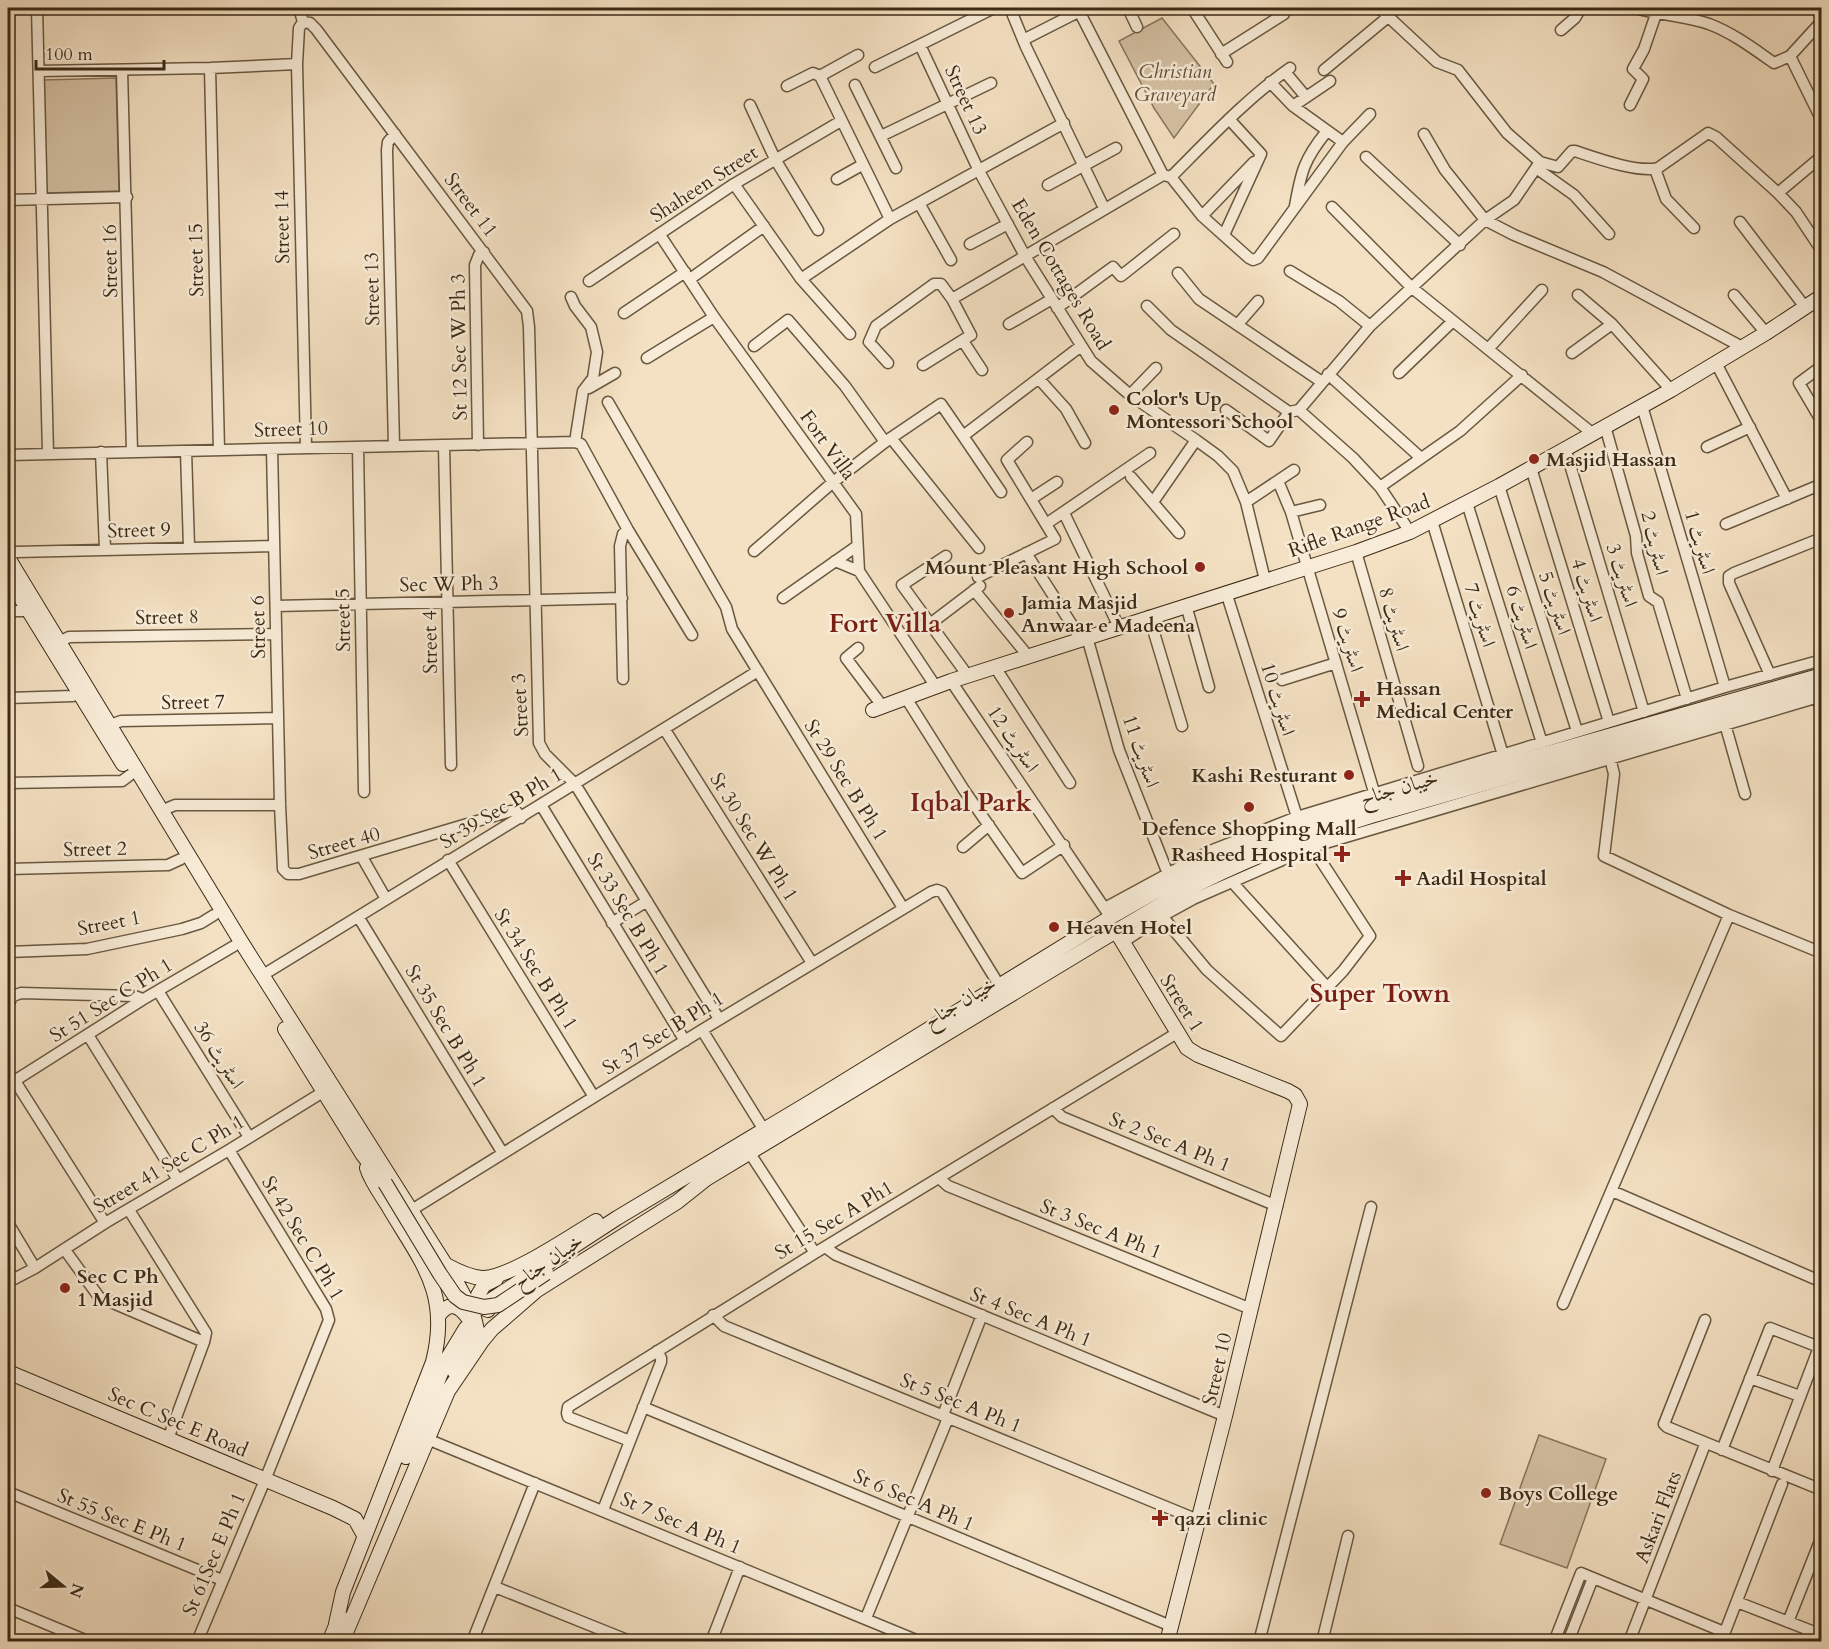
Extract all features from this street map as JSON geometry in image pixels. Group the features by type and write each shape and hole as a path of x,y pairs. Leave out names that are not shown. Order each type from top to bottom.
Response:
{"main road":[{"name":"Rifle Range Road","path":"878,708 951,681 1149,616 1356,552 1410,532 1499,486 1671,390 1766,333 1821,296"},
{"path":"8,557 161,812 446,1265 473,1313 471,1326 452,1351 435,1385 329,1641"},
{"path":"8,577 323,1092 363,1155 385,1184 455,1296 463,1302 484,1307 498,1305 704,1174"},
{"name":"خیبان جناح","path":"342,1641 448,1391 492,1329 537,1290 677,1202 704,1174 764,1130 999,985 1108,913 1214,862 1311,821 1821,675"},
{"name":"خیبان جناح","path":"484,1304 607,1224 749,1152 1119,936 1180,893 1234,868 1330,828 1820,693"},
{"name":"Street 1","path":"1119,936 1177,1033 1192,1052 1288,1091 1295,1095 1300,1104"},
{"name":"Street 10","path":"1167,1641 1225,1416 1300,1104"},
{"path":"336,1624 343,1592 433,1362 438,1343 439,1315 430,1276 369,1174 363,1155"},
{"path":"537,1290 522,1295 497,1309 489,1310 481,1307 477,1298 484,1285 672,1176 704,1174"},
{"path":"446,1265 459,1272 479,1277 489,1277 506,1272"},
{"path":"439,1315 444,1308 453,1305 460,1308 471,1322 471,1326 477,1331 460,1356 448,1391"},
{"name":"Sec C Sec E Road","path":"8,1372 333,1508 355,1519 364,1535"},
{"name":"Sec C Sec E Road","path":"333,1508 344,1508 358,1514 374,1510"}],"street":[{"path":"37,8 48,454"},
{"name":"Street 14","path":"299,8 303,22 299,28 297,64 306,447"},
{"path":"875,67 994,8"},
{"path":"1010,8 1024,44 1104,208"},
{"path":"1128,8 1137,27"},
{"path":"1379,8 1437,62 1458,70 1484,102 1495,120 1538,165 1574,195 1609,234"},
{"path":"1562,30 1575,18 1581,8"},
{"path":"1635,8 1708,24 1727,32 1774,63 1790,56 1821,21"},
{"path":"1024,44 1082,9 1167,176 1202,216 1254,260 1258,258 1294,211 1343,142 1370,114"},
{"path":"1195,9 1224,58 1284,14"},
{"path":"1630,105 1643,79 1633,69 1644,49 1656,14"},
{"path":"1324,70 1388,17"},
{"name":"Street 11","path":"303,22 310,23 316,29 527,311 531,443"},
{"name":"Street 13","path":"920,45 979,171"},
{"path":"820,76 858,55"},
{"path":"1790,56 1821,121"},
{"path":"39,71 297,64"},
{"name":"Street 15","path":"210,68 219,450"},
{"name":"Street 16","path":"122,70 132,452"},
{"path":"952,299 1104,208 1167,176 1270,82 1287,70 1306,97"},
{"path":"787,86 813,73 820,76 890,219"},
{"path":"1293,106 1330,81"},
{"path":"1270,82 1293,106 1343,142"},
{"path":"881,136 992,83"},
{"path":"855,85 896,168"},
{"path":"750,105 775,159 818,230"},
{"path":"1229,119 1261,154"},
{"name":"Shaheen Street","path":"589,281 734,184 841,121"},
{"path":"801,279 890,219 1064,123"},
{"path":"1294,211 1300,176 1307,159 1327,131"},
{"path":"1538,165 1558,167 1572,151 1575,151 1609,162 1654,169 1708,133 1716,137 1778,193 1796,213 1821,251"},
{"name":"Street 13","path":"394,446 387,150 388,142 395,134"},
{"path":"1424,134 1445,170 1485,220 1514,236 1603,272 1742,347"},
{"path":"1048,185 1116,148"},
{"path":"1202,216 1261,154"},
{"path":"1224,235 1261,154"},
{"path":"1778,193 1821,156"},
{"path":"1366,157 1460,245"},
{"path":"837,179 862,165"},
{"path":"1226,410 1269,441 1370,326 1485,220 1514,200 1538,165"},
{"path":"1654,169 1666,200 1694,228"},
{"name":"Eden Cottages Road","path":"979,171 1025,256 1091,361 1130,395 1218,456 1233,471 1246,502 1265,580"},
{"path":"734,184 801,279 850,334"},
{"path":"8,200 127,197"},
{"path":"919,203 951,260"},
{"path":"1332,207 1411,287 1522,375 1599,429"},
{"path":"1740,222 1805,307"},
{"path":"970,244 1008,224"},
{"path":"624,313 764,226"},
{"path":"1009,324 1055,304 1113,267 1121,276 1174,234"},
{"name":"Fort Villa","path":"660,235 714,317 856,514 859,571 936,687"},
{"name":"St 12 Sec W Ph 3","path":"478,445 475,266 479,255 484,252"},
{"path":"1290,271 1339,301 1370,326"},
{"path":"1178,273 1199,299 1324,378 1377,417 1421,458"},
{"path":"888,363 869,342 876,326 934,284 941,284 952,299 971,335 923,365"},
{"path":"1488,349 1542,290"},
{"path":"1578,295 1612,324 1671,390"},
{"path":"1734,295 1766,333"},
{"path":"571,297 591,327 597,352 593,378 583,391 575,442 581,444 628,530 692,635"},
{"path":"1238,324 1258,301"},
{"path":"1148,306 1171,330 1294,411 1353,458 1380,487 1410,532"},
{"path":"647,358 714,317"},
{"path":"754,346 788,320 979,548"},
{"path":"1399,373 1453,321"},
{"path":"1572,353 1612,324"},
{"path":"963,341 982,370"},
{"path":"963,436 1081,346"},
{"path":"1716,363 1787,499"},
{"path":"1821,366 1798,383 1821,422"},
{"path":"1130,395 1156,368"},
{"path":"583,391 615,373"},
{"path":"1380,487 1460,431 1522,375"},
{"path":"1039,379 1066,409 1085,443"},
{"name":"St 29 Sec B Ph 1","path":"608,402 726,607 732,629 903,908"},
{"path":"754,551 832,483 940,404 1001,492"},
{"name":"اسٹریٹ 1","path":"1642,406 1725,687"},
{"path":"1707,447 1749,427"},
{"name":"اسٹریٹ 2","path":"1599,429 1636,536 1637,554 1649,596 1658,602 1687,699"},
{"path":"1153,502 1196,440"},
{"name":"Street 10","path":"8,455 575,442"},
{"path":"930,624 978,584 1026,553 1056,539 1007,460 1027,442"},
{"name":"Street 3","path":"531,443 538,739 545,754 575,783 719,1019"},
{"name":"Street 4","path":"444,445 451,765"},
{"name":"Street 5","path":"358,447 364,792"},
{"name":"اسٹریٹ 3","path":"1565,448 1644,712"},
{"name":"Street 6","path":"272,449 280,805"},
{"path":"186,451 189,547"},
{"path":"101,452 105,549"},
{"path":"1046,524 1150,453"},
{"name":"اسٹریٹ 4","path":"1531,468 1609,722"},
{"path":"1246,502 1294,470"},
{"path":"1131,477 1179,533"},
{"name":"اسٹریٹ 9","path":"1278,481 1291,512 1374,792"},
{"path":"1031,500 1057,482"},
{"path":"1726,524 1821,484"},
{"name":"اسٹریٹ 5","path":"1499,486 1577,731"},
{"name":"اسٹریٹ 6","path":"1467,503 1542,743"},
{"path":"1291,512 1320,505"},
{"path":"1064,513 1119,627"},
{"name":"اسٹریٹ 7","path":"1432,521 1503,755"},
{"path":"623,679 620,546 623,534 628,530"},
{"path":"1770,675 1729,583 1729,576 1821,538"},
{"name":"Street 9","path":"8,557 16,552 273,546"},
{"path":"783,598 857,546"},
{"name":"اسٹریٹ 8","path":"1356,552 1418,766"},
{"name":"اسٹریٹ 11","path":"1026,553 1084,638 1119,750 1168,874"},
{"path":"946,556 902,585 968,676"},
{"path":"835,561 859,571"},
{"path":"978,584 1028,656"},
{"name":"اسٹریٹ 10","path":"1226,592 1297,817"},
{"name":"Sec W Ph 3","path":"276,606 622,598"},
{"path":"1185,605 1209,687"},
{"path":"8,611 28,611"},
{"path":"1149,616 1182,726"},
{"name":"Street 8","path":"59,642 69,637 276,634"},
{"path":"858,648 846,658 878,708"},
{"path":"1108,913 1168,874 1210,851 1297,817 1577,731 1821,660"},
{"path":"1282,680 1336,663"},
{"path":"995,667 1070,783"},
{"name":"St 39 Sec B Ph 1","path":"263,975 758,671"},
{"name":"اسٹریٹ 12","path":"951,681 1108,913"},
{"path":"8,698 74,696 78,693"},
{"path":"1119,936 1312,847 1725,724 1820,693 1821,712"},
{"path":"906,698 964,790 1022,873 1064,845"},
{"name":"Street 7","path":"110,725 117,721 278,718"},
{"path":"1725,724 1745,794"},
{"name":"St 30 Sec W Ph 1","path":"665,730 812,963"},
{"path":"1610,758 1614,774 1604,856 1730,915 1821,953"},
{"path":"8,783 122,781 130,775"},
{"path":"161,812 176,805 280,805"},
{"name":"Street 40","path":"280,805 281,865 288,874 299,874 362,857 500,813 516,811 521,818"},
{"name":"St 33 Sec B Ph 1","path":"541,805 685,1041"},
{"path":"963,847 989,825"},
{"path":"1162,916 1207,970 1281,1036 1370,936 1312,847"},
{"path":"362,857 386,899"},
{"name":"Street 2","path":"8,869 168,865 182,859"},
{"name":"St 34 Sec B Ph 1","path":"448,860 594,1097"},
{"path":"1232,882 1327,987"},
{"name":"St 37 Sec B Ph 1","path":"410,1211 719,1019 903,908 937,890 942,892 999,985"},
{"path":"612,923 647,901"},
{"name":"Street 1","path":"8,952 87,949 182,929 201,923 214,915"},
{"path":"1563,1304 1730,915"},
{"name":"St 35 Sec B Ph 1","path":"359,918 502,1152"},
{"name":"St 51 Sec C Ph 1","path":"11,1083 142,1000 234,946"},
{"name":"اسٹریٹ 36","path":"158,991 249,1137"},
{"path":"8,1004 13,996 21,993 134,996 142,1000"},
{"path":"702,1030 764,1130"},
{"name":"St 15 Sec A Ph1","path":"630,1441 568,1417 567,1410 570,1404 815,1252 1177,1033"},
{"path":"88,1035 178,1180"},
{"path":"11,1083 105,1223"},
{"name":"Street 41 Sec C Ph 1","path":"8,1281 65,1250 105,1223 323,1092"},
{"name":"St 2 Sec A Ph 1","path":"1053,1108 1062,1117 1277,1206"},
{"name":"St 42 Sec C Ph 1","path":"229,1150 326,1309 329,1320 326,1333 265,1480"},
{"path":"749,1152 815,1252"},
{"name":"St 3 Sec A Ph 1","path":"939,1178 948,1186 1251,1309"},
{"path":"1611,1191 1821,1282"},
{"path":"1259,1641 1371,1207"},
{"path":"129,1210 206,1333 168,1439"},
{"path":"8,1223 35,1268"},
{"name":"St 4 Sec A Ph 1","path":"825,1247 836,1255 1225,1416"},
{"path":"65,1250 99,1297 204,1342"},
{"name":"St 5 Sec A Ph 1","path":"713,1316 724,1326 1198,1520"},
{"path":"866,1618 908,1516 982,1316"},
{"path":"1705,1320 1664,1424 1666,1427 1821,1490"},
{"path":"1722,1450 1770,1328 1820,1344 1772,1471"},
{"path":"603,1510 661,1362 657,1351"},
{"path":"1750,1377 1800,1396"},
{"name":"St 6 Sec A Ph 1","path":"643,1407 1171,1626"},
{"name":"St 7 Sec A Ph 1","path":"427,1439 921,1641"},
{"name":"Askari Flats","path":"1629,1641 1704,1447"},
{"name":"St 61Sec E Ph 1","path":"197,1641 265,1480"},
{"path":"472,1641 535,1483"},
{"path":"1554,1641 1581,1573 1646,1599 1723,1637 1782,1484"},
{"name":"St 55 Sec E Ph 1","path":"8,1492 222,1580"},
{"path":"1322,1641 1348,1536"},
{"path":"1788,1622 1821,1536"},
{"path":"711,1641 740,1568"},
{"path":"1568,1641 1593,1578"},
{"path":"495,1587 632,1641"},
{"path":"1737,1602 1821,1635"},
{"path":"8,1608 90,1641"},
{"path":"1805,1641 1809,1630"}],"green space":[{"name":"Christian Graveyard","path":"1162,18 1214,84 1174,138 1154,108 1119,41"},
{"path":"116,78 119,191 46,193 43,80"},
{"path":"1539,1435 1606,1459 1567,1568 1500,1544"}],"place":[{"name":"Color's Up Montessori School","path":"1114,410"},
{"name":"Masjid Hassan","path":"1534,459"},
{"name":"Mount Pleasant High School","path":"1200,567"},
{"name":"Jamia Masjid Anwaar e Madeena","path":"1009,613"},
{"name":"Hassan Medical Center","path":"1362,699"},
{"name":"Kashi Resturant","path":"1349,775"},
{"name":"Defence Shopping Mall","path":"1249,807"},
{"name":"Rasheed Hospital","path":"1342,854"},
{"name":"Aadil Hospital","path":"1403,878"},
{"name":"Heaven Hotel","path":"1054,927"},
{"name":"Sec C Ph 1 Masjid","path":"65,1288"},
{"name":"Boys College","path":"1486,1493"},
{"name":"qazi clinic","path":"1160,1518"}],"district":[{"name":"Fort Villa","path":"885,623"},
{"name":"Iqbal Park","path":"971,802"},
{"name":"Super Town","path":"1380,993"}]}
